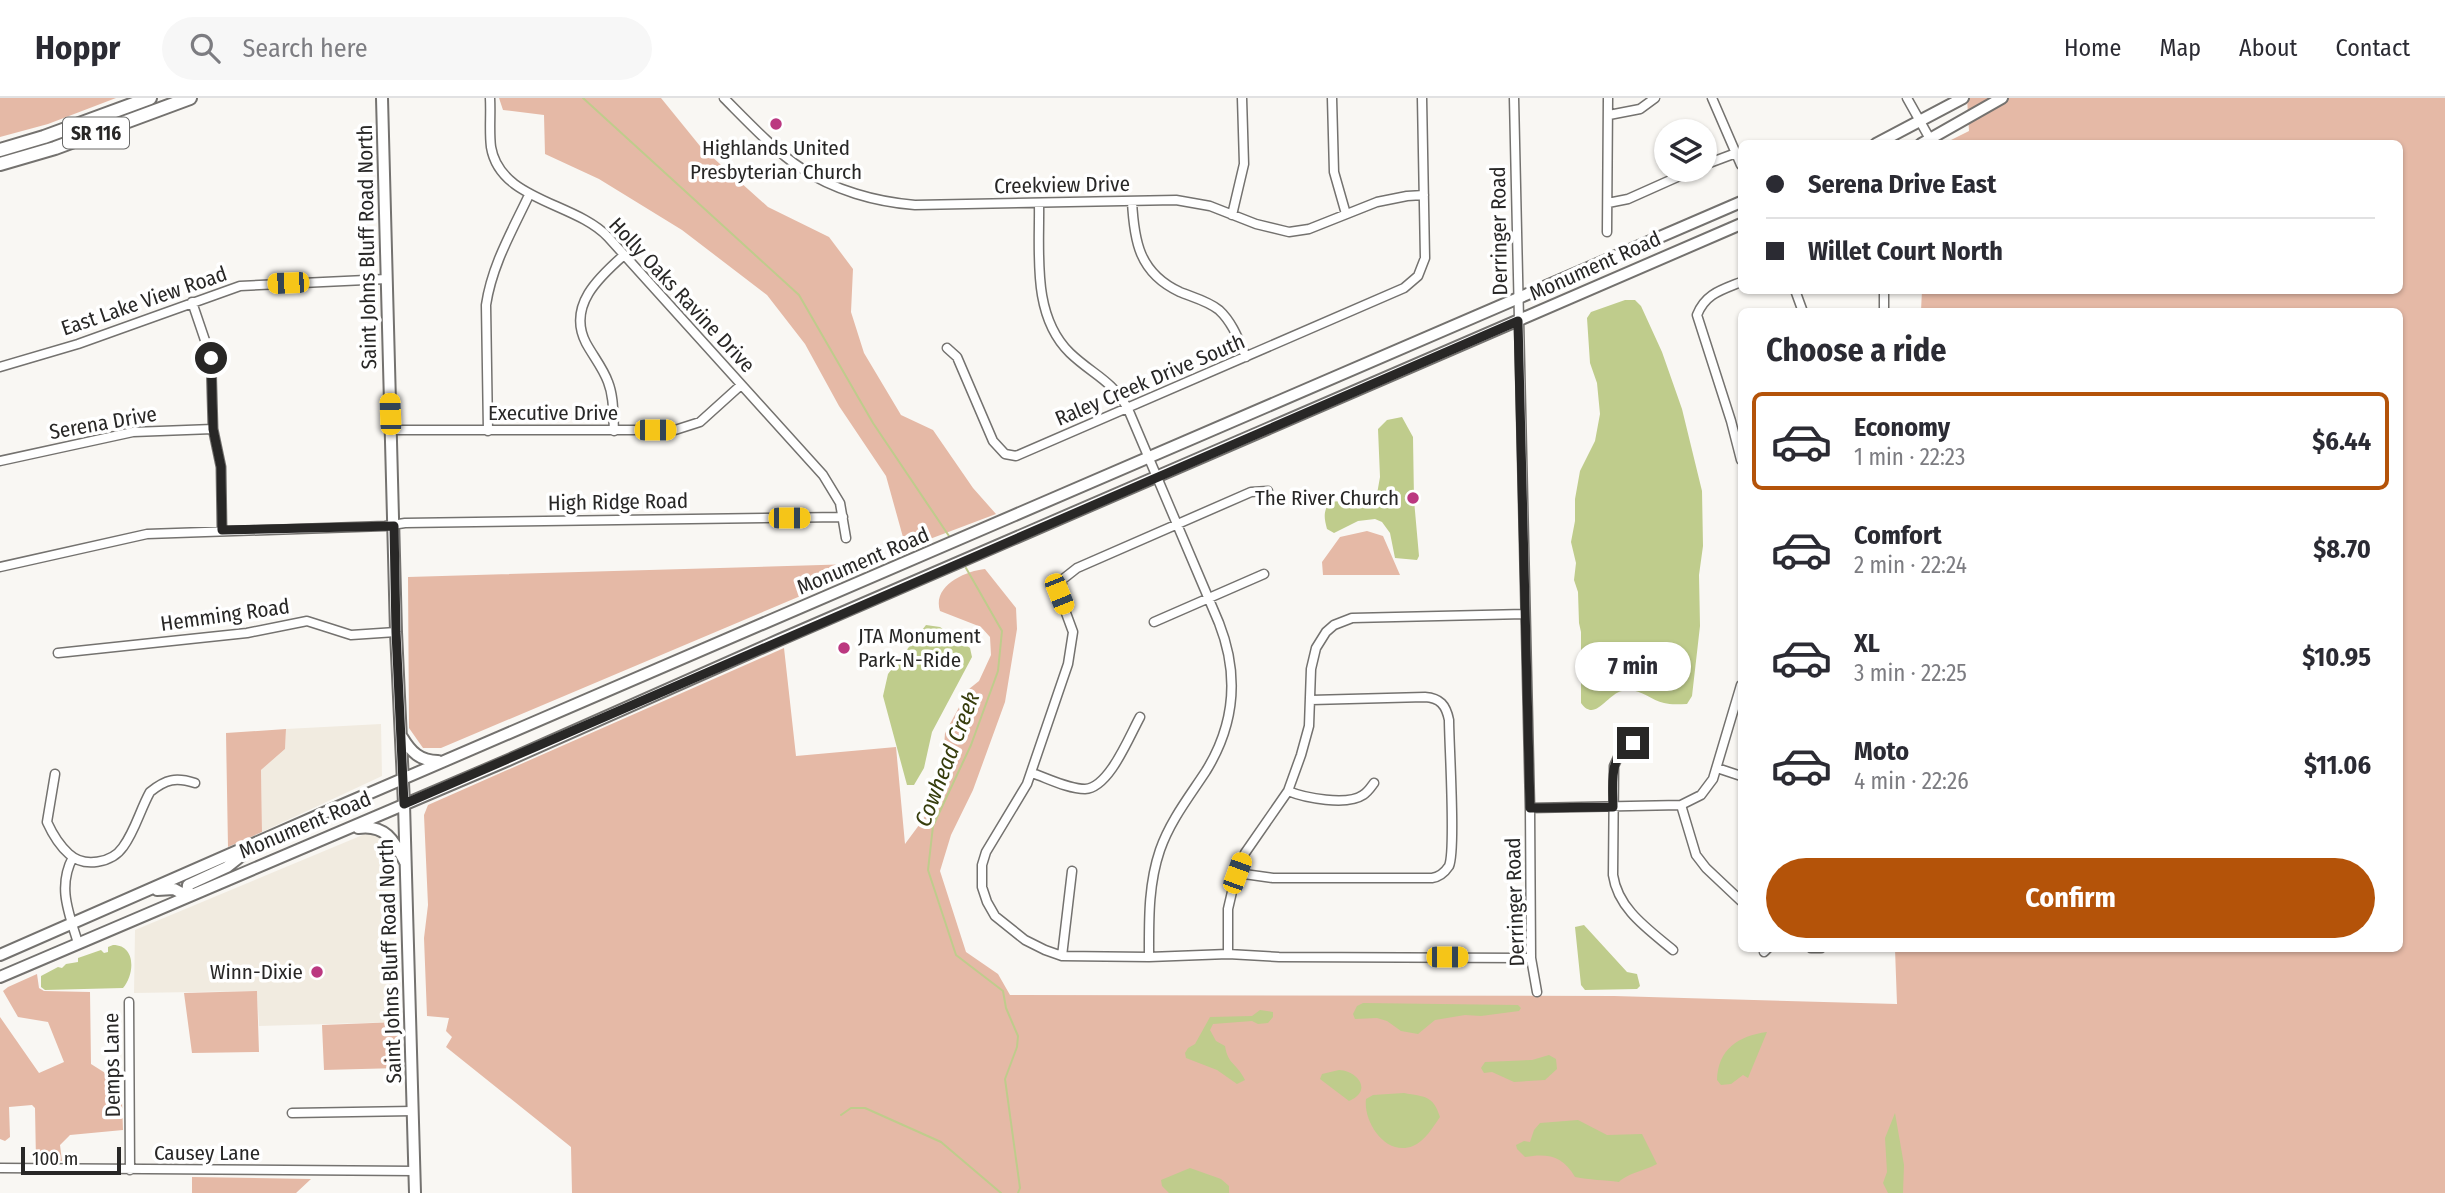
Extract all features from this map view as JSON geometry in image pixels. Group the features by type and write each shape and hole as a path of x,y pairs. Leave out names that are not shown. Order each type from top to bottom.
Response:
{"main road":[{"name":"SR 116","path":"0,150 44,137 150,98"},
{"name":"SR 116","path":"0,164 54,148 190,98"},
{"name":"Saint Johns Bluff Road North","path":"382,98 415,1193"},
{"path":"1884,140 1963,98"},
{"path":"1928,140 2002,98"},
{"name":"Monument Road","path":"0,955 1738,203"},
{"name":"Monument Road","path":"0,977 1738,225"},
{"path":"772,621 779,640"},
{"path":"400,734 420,758 445,761"},
{"path":"345,830 367,827 384,831 395,843 406,865"},
{"path":"145,892 174,889 187,896 188,885 228,867 256,843"}],"street":[{"name":"Holly Oaks Ravine Drive","path":"490,98 491,147 500,170 509,181 529,195 551,203 601,230 822,475 840,503 846,538"},
{"name":"Creekview Drive","path":"724,98 803,170 873,200 915,205 1189,201 1210,206 1256,225 1289,232 1308,229 1377,202 1424,195"},
{"path":"1232,215 1244,164 1242,98"},
{"path":"1332,98 1334,172 1346,214"},
{"path":"1422,98 1424,195"},
{"name":"Derringer Road","path":"1514,98 1531,958 1537,992"},
{"path":"1607,232 1608,98"},
{"path":"1609,115 1640,109 1655,98"},
{"path":"1712,98 1738,158"},
{"path":"1908,98 1926,140"},
{"path":"1717,160 1736,153"},
{"path":"1608,203 1628,199 1666,182"},
{"path":"488,430 488,291 494,268 529,195"},
{"name":"Raley Creek Drive South","path":"947,348 957,357 993,441 1005,454 1024,454 1404,288 1418,276 1425,258 1424,195"},
{"path":"1132,201 1134,236 1149,267 1171,288 1219,310 1233,327 1246,357"},
{"path":"1038,203 1042,297 1051,327 1072,355 1118,391 1129,409 1209,597 1229,651 1233,682 1229,719 1216,755 1173,821 1160,850 1150,898 1149,957"},
{"path":"614,431 609,384 584,340 581,324 587,293 624,255"},
{"name":"East Lake View Road","path":"0,367 78,344 240,286 387,279"},
{"path":"1738,283 1708,296 1697,315 1738,444"},
{"path":"192,302 211,358 213,429 221,467 222,530"},
{"name":"Executive Drive","path":"391,430 614,431 685,428 700,422 741,384"},
{"name":"Serena Drive","path":"0,461 133,432 213,429"},
{"path":"1268,491 1251,492 1071,571 1061,583 1059,594 1073,632 1072,651 1032,773 1023,793 986,852 982,865 982,887 987,902 995,916 1025,940 1062,956 1228,954 1279,957 1531,958"},
{"name":"High Ridge Road","path":"0,567 148,534 394,526 405,523 843,517"},
{"path":"1154,622 1264,574"},
{"path":"1228,954 1229,902 1237,873 1245,853 1287,791 1301,755 1309,726 1313,659 1321,640 1331,628 1352,618 1525,614"},
{"name":"Hemming Road","path":"58,653 247,633 307,621 351,635 396,632"},
{"path":"1237,873 1273,878 1432,878 1437,877 1448,866 1451,853 1448,720 1447,710 1442,703 1425,697 1311,699"},
{"path":"1530,808 1681,805 1701,795 1713,779 1738,702"},
{"path":"1032,773 1077,788 1093,787 1107,776 1140,717"},
{"path":"1633,743 1615,760 1615,890 1621,902 1673,950"},
{"path":"1717,768 1738,775"},
{"path":"55,774 47,822 73,857 87,862 98,862 116,855 124,847 150,792 169,779 178,778 195,783"},
{"path":"1287,791 1308,798 1355,799 1367,792 1374,783"},
{"path":"1681,805 1696,855 1738,898"},
{"path":"73,857 68,865 63,888 78,943"},
{"path":"1062,956 1072,872"},
{"name":"Demps Lane","path":"129,1002 130,1170"},
{"path":"292,1113 414,1111"},
{"name":"Causey Lane","path":"0,1168 415,1171"}],"shaded area":[{"path":"0,98 116,98 48,124 0,137"},
{"path":"499,98 661,98 700,146 768,207 829,237 853,269 851,312 864,353 901,415 933,430 973,488 996,514 906,548 886,476 839,406 805,344 767,295 682,230 599,179 545,154 544,115 503,110"},
{"path":"1967,98 2445,98 2445,1193 572,1193 571,1147 446,1047 452,1037 446,1031 449,1018 427,1016 424,938 428,905 424,815 428,805 784,648 796,756 896,747 905,844 941,788 945,733 969,689 979,681 991,655 990,637 981,627 940,611 941,594 952,581 985,569 1016,608 1017,629 1005,702 973,790 951,835 940,871 966,952 998,974 1010,995 1614,996 1897,1004 1895,952 2403,952 2403,308 1921,308 1922,294 2403,294 2403,140 1951,140 1969,131"},
{"path":"1625,300 1635,300 1641,306 1662,352 1682,409 1702,491 1700,626 1692,696 1687,704 1664,703 1628,690 1617,693 1601,706 1591,710 1581,703 1581,632 1578,592 1574,580 1576,563 1571,542 1580,471 1595,441 1600,414 1597,383 1590,363 1587,318 1591,312"},
{"path":"1402,417 1413,437 1414,500 1419,556 1417,560 1395,558 1390,533 1382,522 1375,519 1358,521 1334,533 1327,529 1325,518 1330,502 1372,498 1377,494 1380,477 1378,429 1387,420"},
{"path":"1367,531 1383,536 1400,575 1323,575 1322,562 1340,537"},
{"path":"855,564 855,573 441,748 423,748 409,728 408,577"},
{"path":"926,625 940,627 970,648 972,657 932,732 924,768 914,785 907,785 883,696 888,674"},
{"path":"381,724 382,776 262,832 261,770 285,749 286,729"},
{"path":"286,729 285,749 261,770 262,832 228,847 226,733"},
{"path":"365,834 383,837 390,847 398,1022 259,1026 257,991 134,993 135,930"},
{"path":"1584,925 1627,972 1637,974 1640,986 1637,989 1585,990 1581,985 1575,927"},
{"path":"113,945 126,950 131,961 130,975 123,988 45,990 41,987 41,976 58,967 78,962 78,958 101,950 108,952 108,947"},
{"path":"37,974 39,988 44,991 90,992 91,1064 110,1076 121,1077 123,1130 70,1135 60,1145 62,1161 36,1161 35,1108 32,1105 9,1107 10,1137 5,1141 0,1139 0,1017 39,1073 64,1062 48,1022 18,1017 3,991"},
{"path":"257,991 259,1052 192,1053 184,993"},
{"path":"1363,1003 1518,1005 1521,1008 1519,1011 1435,1020 1418,1034 1401,1031 1387,1021 1377,1018 1355,1019 1353,1014 1357,1006"},
{"path":"1260,1010 1273,1012 1268,1023 1258,1024 1252,1021 1213,1024 1210,1030 1216,1041 1225,1046 1228,1057 1245,1080 1237,1084 1217,1070 1186,1058 1185,1053 1195,1044 1210,1017 1252,1016"},
{"path":"398,1022 399,1068 324,1070 322,1025"},
{"path":"1767,1032 1748,1078 1743,1075 1731,1084 1721,1085 1717,1080 1718,1069 1731,1046 1747,1037"},
{"path":"1549,1055 1556,1059 1557,1069 1545,1080 1514,1082 1492,1072 1484,1073 1481,1068 1485,1062 1532,1060"},
{"path":"1339,1070 1352,1074 1360,1082 1360,1092 1349,1101 1320,1079 1322,1074"},
{"path":"1404,1093 1427,1098 1440,1117 1421,1141 1403,1148 1394,1147 1378,1135 1368,1118 1366,1099 1373,1095"},
{"path":"1895,1113 1904,1165 1903,1193 1888,1193 1883,1183 1887,1172 1885,1138"},
{"path":"1578,1120 1607,1135 1642,1134 1657,1164 1619,1182 1575,1177 1560,1160 1541,1155 1525,1157 1517,1149 1516,1145 1524,1141 1530,1142 1540,1123"},
{"path":"1190,1168 1221,1179 1229,1186 1229,1193 1169,1193 1162,1186 1161,1180"},
{"path":"192,1177 311,1179 296,1193 192,1193"}],"waterway":[{"name":"Cowhead Creek","path":"583,98 799,295 873,423 949,536"},
{"name":"Cowhead Creek","path":"966,568 1002,631 998,671 971,745 933,826 928,870 956,955 1003,991 1006,1008 1018,1036 1017,1047 1005,1079 1020,1188 1018,1193"},
{"name":"Cowhead Creek","path":"841,1115 851,1108 865,1108 941,1142 1001,1193"}],"place":[{"name":"Highlands United Presbyterian Church","path":"776,124"},
{"name":"The River Church","path":"1413,498"},
{"name":"JTA Monument Park-N-Ride","path":"844,648"},
{"name":"Winn-Dixie","path":"317,972"}],"route":[{"path":"211,358 213,429 221,467 222,530 394,526 404,804 1518,321 1530,808 1613,807 1615,760 1633,743"}]}
